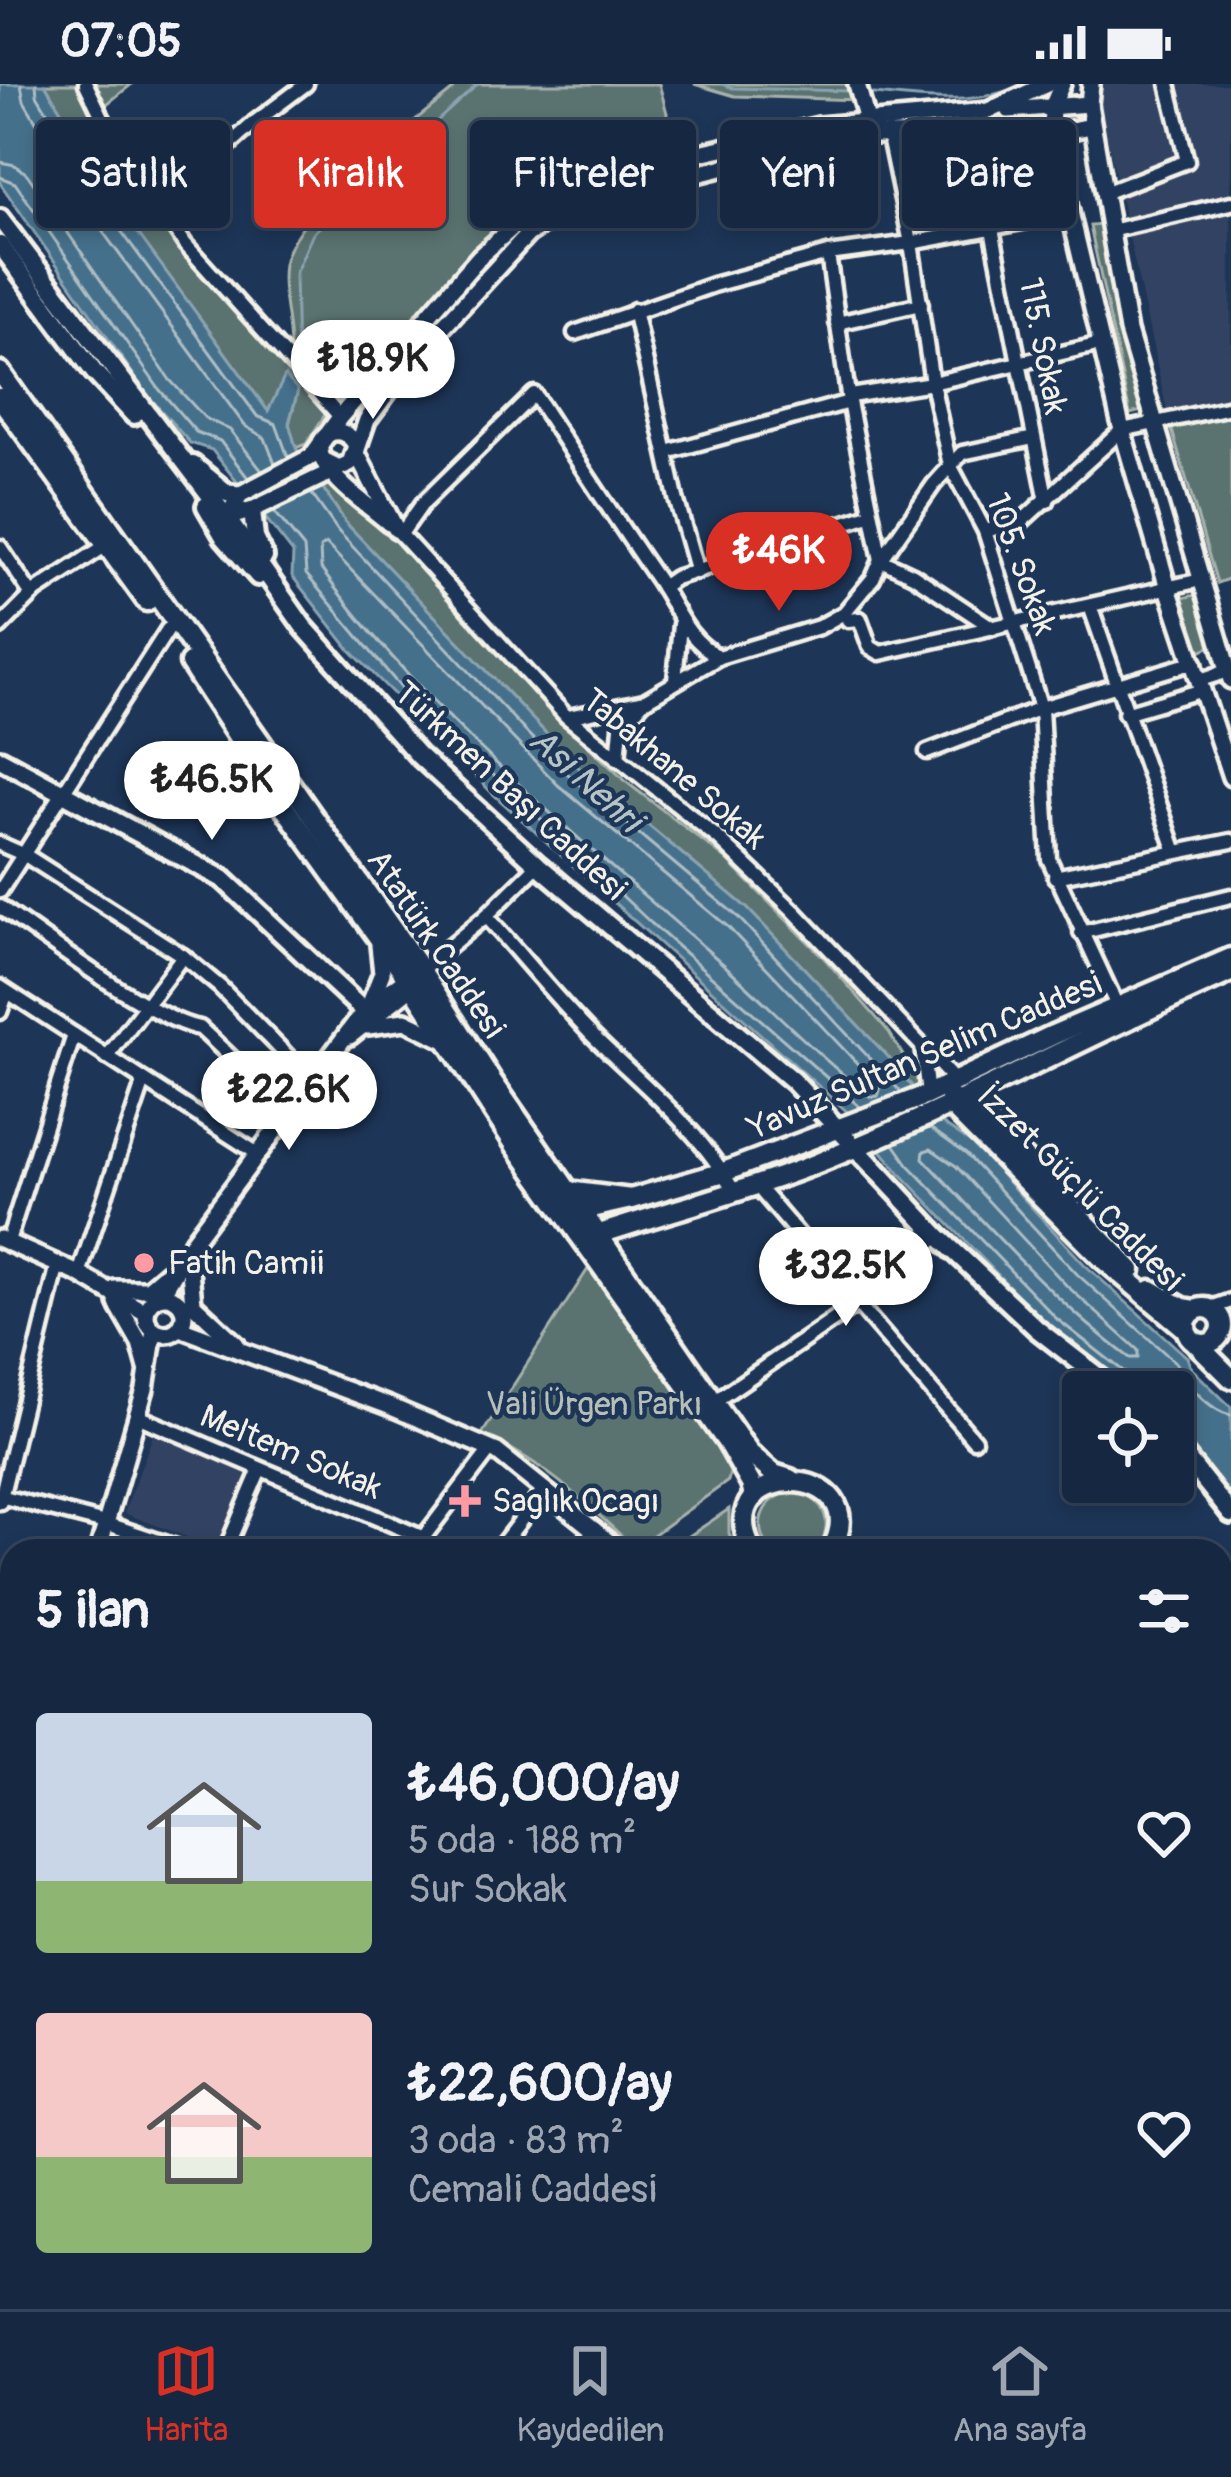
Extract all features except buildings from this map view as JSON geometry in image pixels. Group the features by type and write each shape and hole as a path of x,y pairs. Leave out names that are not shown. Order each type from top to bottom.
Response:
{"main road":[{"name":"Türkmen Başı Caddesi","path":"0,219 168,445 220,523 303,626 418,755 538,865 794,1082 852,1136 938,1236 1037,1329 1091,1371"},
{"path":"0,245 94,372 186,474 303,626"},
{"name":"Atatürk Caddesi","path":"0,372 413,977 567,1191 751,1484 754,1498 745,1525 749,1539"},
{"name":"Atatürk Caddesi","path":"1,400 168,629 375,936 413,977 450,1043 761,1466 818,1487 830,1498 845,1539"},
{"path":"168,445 227,493 239,495 220,523"},
{"path":"220,523 252,510 255,538 285,600"},
{"path":"0,759 223,879 278,926 366,1015"},
{"name":"Yavuz Sultan Selim Caddesi","path":"956,1081 1231,958"},
{"name":"Yavuz Sultan Selim Caddesi","path":"567,1191 631,1199 852,1136 942,1101 1231,972"},
{"name":"İzzet Güçlü Caddesi","path":"942,1101 956,1081"},
{"name":"İzzet Güçlü Caddesi","path":"942,1101 1149,1289 1183,1308 1218,1312"},
{"name":"İzzet Güçlü Caddesi","path":"942,1101 1231,1378"},
{"name":"Yavuz Sultan Selim Caddesi","path":"586,1228 757,1186 852,1136"},
{"path":"586,1228 591,1208 631,1199"},
{"path":"1191,1336 1213,1342 1218,1312"},
{"path":"1218,1312 1221,1342 1231,1363"},
{"name":"İzzet Güçlü Caddesi","path":"1191,1336 1187,1318 1218,1312"},
{"path":"1194,1467 1231,1514"},
{"path":"754,1498 776,1481 790,1479"},
{"path":"834,1539 838,1526"}],"street":[{"path":"86,84 105,120"},
{"path":"230,143 306,84"},
{"path":"856,84 866,120"},
{"path":"988,112 1047,84"},
{"path":"1051,120 1062,84"},
{"path":"1091,84 1089,104 1128,331 1202,580 1222,619 1230,673 1125,713"},
{"path":"1104,193 1187,161 1168,84"},
{"path":"878,121 1089,104"},
{"path":"1076,128 1093,126"},
{"name":"105. Sokak","path":"888,133 950,465 985,531 1041,709 1047,840 1055,877 1117,1006"},
{"path":"239,495 331,464 411,362 528,234 573,205 797,149 902,133"},
{"path":"323,437 492,243 549,195 590,178 720,147"},
{"path":"1111,231 1231,203"},
{"path":"176,228 211,277 286,353 340,417"},
{"path":"575,333 712,284 828,254 997,228"},
{"path":"1074,228 1122,430 1231,777"},
{"name":"115. Sokak","path":"992,229 1047,501"},
{"path":"828,254 870,521 881,560"},
{"path":"837,323 921,304"},
{"path":"634,310 697,572"},
{"path":"667,452 849,399 1101,344"},
{"path":"398,531 534,394 662,587 680,622 699,646 719,657"},
{"path":"985,531 1021,522 1122,430 1231,406"},
{"path":"252,510 331,464 355,440 346,432 333,431 323,437"},
{"path":"323,437 331,464 398,531"},
{"path":"618,759 621,727 644,701 719,657 819,627 844,613 950,465 971,448 1034,438"},
{"path":"331,464 398,531"},
{"path":"662,587 675,578 870,521 904,526"},
{"name":"Tabakhane Sokak","path":"398,531 568,718 718,838 794,910 956,1081"},
{"path":"0,627 32,595 105,546"},
{"path":"0,547 32,595"},
{"path":"881,560 913,574 993,628"},
{"path":"848,620 860,619 870,647 880,653 1202,580"},
{"path":"1090,606 1176,853"},
{"path":"675,681 680,622"},
{"path":"0,891 168,629"},
{"path":"927,752 1041,709 1195,662"},
{"path":"568,718 644,701"},
{"path":"1055,877 1231,841"},
{"path":"0,844 25,855 183,956 311,1080"},
{"path":"101,1539 148,1373 153,1304 288,1111 366,1015 486,916 538,865"},
{"path":"1082,933 1231,896"},
{"path":"0,907 144,1003 181,1025 200,1028 288,1111"},
{"path":"486,916 724,1172 734,1192"},
{"path":"366,1015 383,960 375,936"},
{"path":"107,1057 183,956"},
{"path":"0,1012 3,989 258,1154"},
{"path":"366,1015 405,1021 434,1031 450,1043"},
{"path":"74,1035 4,1240 113,1293 153,1304 173,1297 181,1319 240,1348 490,1450 606,1539"},
{"path":"922,1046 942,1101"},
{"path":"84,1278 144,1081"},
{"path":"757,1186 974,1440"},
{"path":"715,1402 857,1304 938,1236"},
{"path":"113,1293 148,1289 190,1250"},
{"path":"139,1409 181,1319 190,1250"},
{"path":"190,1250 193,1304 240,1348"},
{"path":"58,1264 0,1498 105,1522 154,1539"},
{"path":"113,1293 140,1343 148,1373"},
{"path":"154,1330 165,1334 181,1319"},
{"name":"Meltem Sokak","path":"139,1409 260,1468 424,1538"},
{"path":"424,1538 490,1450"},
{"path":"230,1539 260,1468"},
{"path":"506,1539 545,1489"},
{"path":"587,1539 595,1529"}],"shaded area":[{"path":"1102,84 1231,84 1231,405 1169,420 1103,118"},
{"path":"154,1432 251,1472 222,1539 192,1539 124,1513"}],"green space":[{"path":"45,84 132,84 103,107 111,120 66,120"},
{"path":"449,84 659,84 669,120 470,120 470,228 506,228 332,404 306,444 296,448 289,424 298,390 285,377 269,413 133,228 181,228 290,348 283,274 292,242 302,228 446,228 446,120 416,120 453,90"},
{"path":"694,84 854,84 858,100 735,96"},
{"path":"1102,225 1142,411 1130,414 1090,226"},
{"path":"1231,405 1231,578 1217,583 1169,420"},
{"path":"335,483 346,488 402,543 578,737 629,784 726,859 824,958 889,1032 923,1089 916,1092 747,908 577,766 346,523 321,485"},
{"path":"1200,594 1214,645 1200,651 1182,598"},
{"name":"Vali Ürgen Parkı","path":"588,1269 606,1286 714,1436 731,1469 728,1481 647,1539 625,1539 545,1471 482,1434"},
{"path":"801,1494 818,1504 826,1521 823,1539 763,1539 762,1516 779,1496"},
{"path":"729,1509 731,1539 685,1539"}],"water":[{"name":"Asi Nehri","path":"0,84 45,84 67,120 36,120 36,228 134,228 268,411 285,376 298,390 289,423 296,448 346,523 577,766 747,908 892,1061 940,1122 974,1145 1085,1265 1187,1357 1191,1368 1231,1407 1231,1503 1194,1453 1194,1371 1103,1371 1049,1328 899,1172 853,1117 493,794 351,651 292,576 293,553 212,450 190,443 149,397 0,183"}],"waterway":[{"path":"297,359 295,274 313,233 478,84"},
{"path":"722,84 851,91"},
{"path":"865,93 966,99 1022,84"}],"place":[{"name":"Fatih Camii","path":"144,1263"},
{"name":"Saglık Ocagı","path":"465,1501"}]}
